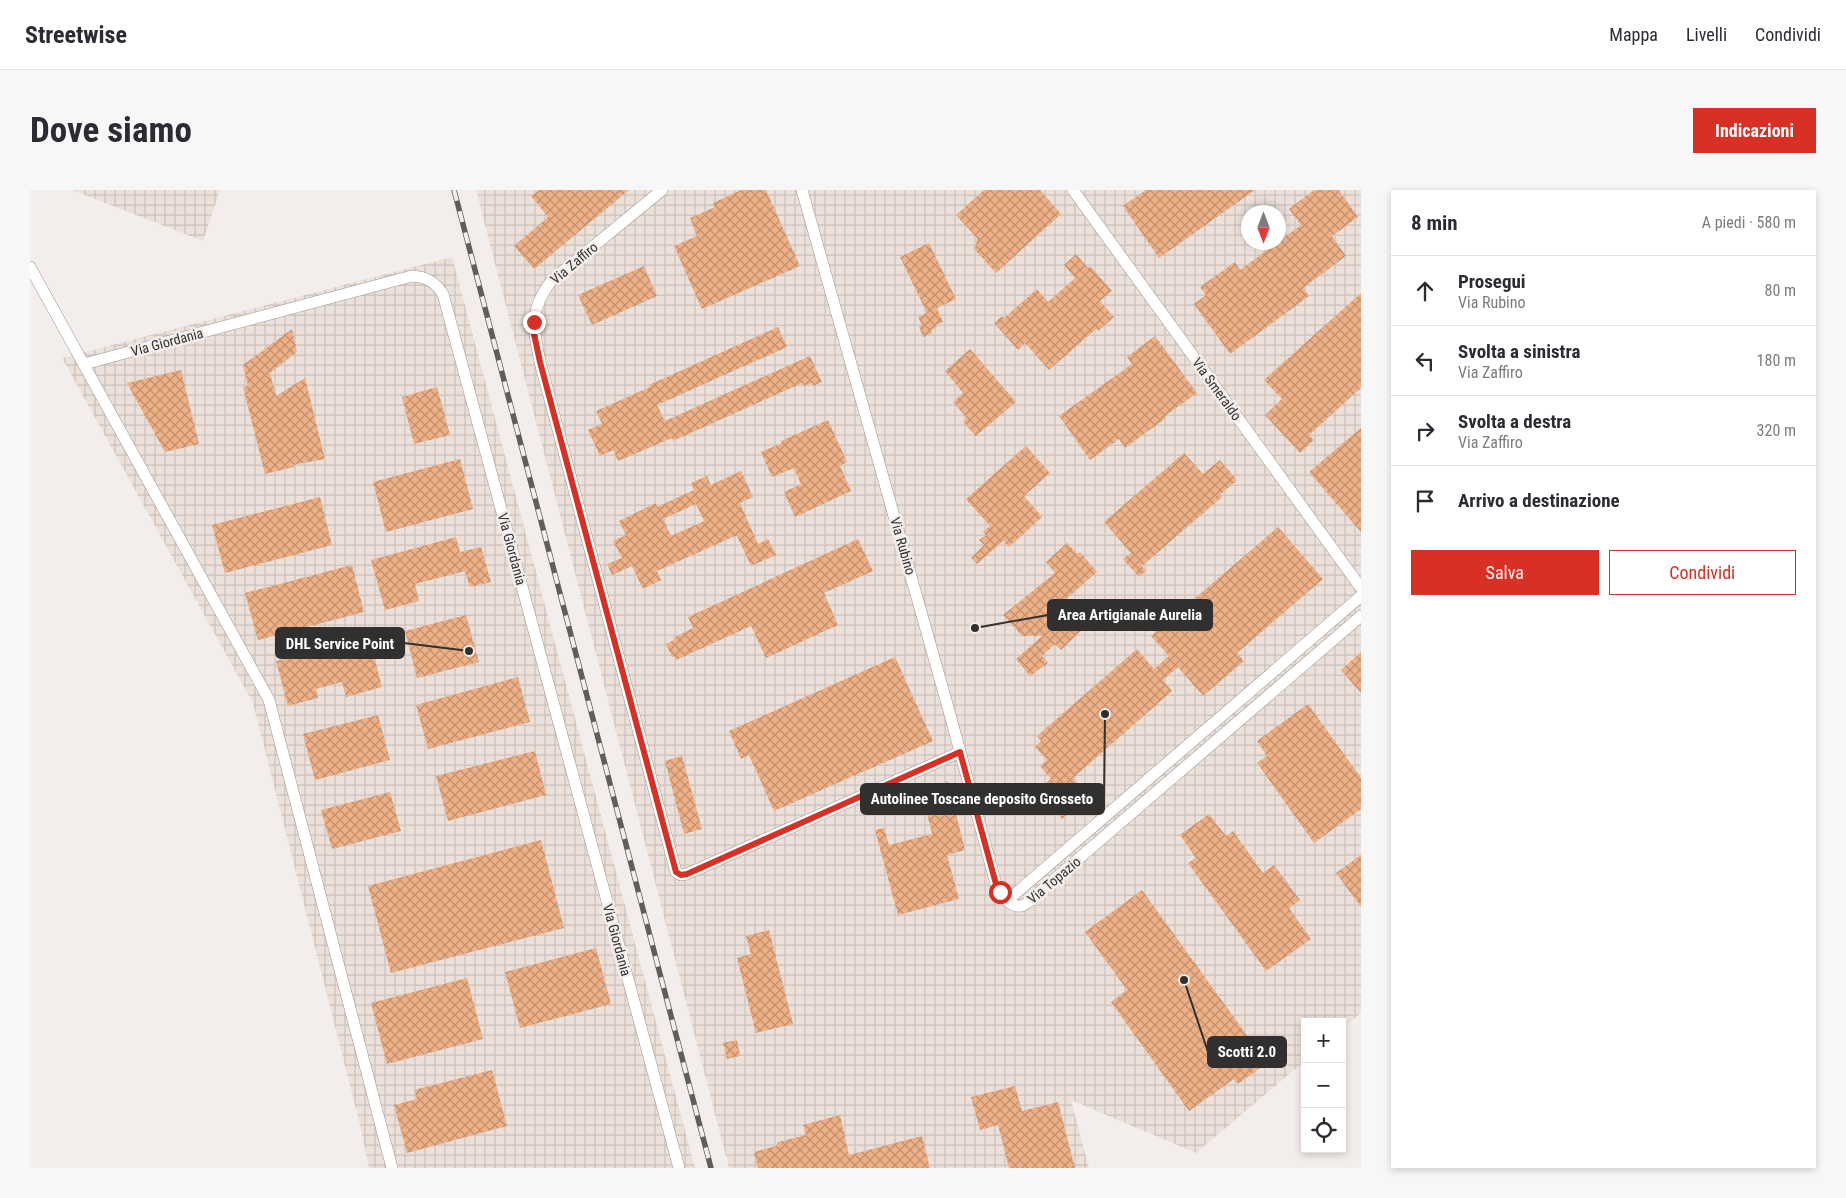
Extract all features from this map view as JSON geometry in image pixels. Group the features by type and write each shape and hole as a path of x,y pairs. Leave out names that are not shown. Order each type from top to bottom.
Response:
{"street":[{"name":"Via Zaffiro","path":"662,190 551,281 541,294 536,306 534,334 676,872 681,875 687,874 960,752"},
{"name":"Via Rubino","path":"802,190 996,884 1008,900"},
{"name":"Via Smeraldo","path":"1073,190 1361,588"},
{"path":"30,267 269,700 392,1168"},
{"name":"Via Giordania","path":"84,364 412,276 422,277 438,286 443,294 679,1168"},
{"name":"Via Topazio","path":"1361,596 1008,900 1015,906 1022,906 1028,903 1361,616"}],"shaded area":[{"path":"72,190 220,190 203,241"},
{"path":"476,190 1361,190 1361,1013 1346,1026 1346,1018 1301,1018 1301,1064 1196,1153 1071,1100 1089,1168 729,1168"},
{"path":"452,257 695,1168 369,1168 361,1129 253,703 62,358"}],"building":[{"path":"539,190 629,190 534,269 514,246 548,217 531,196"},
{"path":"741,190 766,190 800,266 702,309 674,246 697,236 690,218 715,207 713,203"},
{"path":"984,190 1040,190 1061,214 996,273 973,248 976,245 977,238 956,215"},
{"path":"1146,190 1255,190 1159,258 1123,206"},
{"path":"1314,190 1339,190 1358,217 1332,236 1346,256 1303,288 1309,296 1230,354 1194,304 1206,295 1200,287 1235,262 1240,270 1267,250 1286,250 1286,236 1301,225 1289,209"},
{"path":"929,243 956,299 937,308 943,322 935,325 937,327 931,330 932,333 923,337 919,326 922,325 918,317 927,313 900,257"},
{"path":"1076,254 1088,268 1090,266 1112,291 1100,301 1114,317 1098,331 1096,329 1049,370 1025,343 1018,350 994,323 1002,316 1004,318 1037,289 1048,302 1075,278 1064,265"},
{"path":"644,266 657,296 592,325 578,295"},
{"path":"1361,293 1361,388 1309,435 1314,440 1300,453 1265,415 1282,399 1264,380"},
{"path":"778,327 787,347 657,405 665,421 810,356 822,382 813,386 812,383 804,386 802,383 673,441 672,438 618,461 613,450 600,456 588,430 602,424 596,411"},
{"path":"292,329 297,352 270,373 276,396 305,378 325,459 293,465 294,467 265,474 243,387 248,386 243,365"},
{"path":"1155,336 1197,393 1125,448 1119,439 1090,460 1059,416 1132,364 1127,357"},
{"path":"970,349 1016,402 976,436 963,422 967,418 953,402 963,393 945,371"},
{"path":"181,370 199,444 165,452 127,383"},
{"path":"437,387 450,435 414,444 402,397"},
{"path":"828,420 847,462 840,466 851,491 795,517 784,492 801,484 794,468 772,477 761,452"},
{"path":"1361,428 1361,532 1309,472"},
{"path":"1026,446 1050,473 1024,496 1042,517 1009,547 1003,541 977,564 971,558 984,545 979,540 986,535 983,532 990,526 966,499"},
{"path":"1184,453 1203,474 1220,460 1237,480 1220,495 1222,497 1142,566 1146,571 1139,577 1123,559 1131,553 1104,522"},
{"path":"460,459 473,509 386,532 373,482"},
{"path":"741,471 753,497 740,503 758,544 768,539 776,555 751,566 737,536 735,536 657,571 661,580 643,589 632,566 612,575 607,564 622,558 613,541 626,535 619,521 656,503 657,507 694,490 691,483 707,476 711,485","holes":["696,504 704,521 671,536 663,519"]},
{"path":"320,497 332,545 225,573 212,525"},
{"path":"1278,527 1323,579 1237,653 1244,661 1203,696 1178,667 1163,680 1172,691 1073,778 1088,796 1062,819 1049,804 1056,798 1044,785 1051,779 1040,766 1047,760 1035,747 1041,741 1037,736 1137,649 1154,669 1169,656 1151,636"},
{"path":"456,537 460,552 481,547 491,582 470,587 465,571 415,584 419,601 385,610 371,560"},
{"path":"858,539 873,571 824,593 838,625 766,658 751,626 676,660 674,656 672,657 666,644 674,640 673,638 693,628 688,617"},
{"path":"1067,543 1077,554 1080,552 1097,572 1065,600 1087,625 1061,650 1055,644 1042,656 1048,663 1030,676 1016,659 1042,636 1022,636 1003,615 1055,573 1046,562"},
{"path":"352,565 364,612 258,640 245,593"},
{"path":"466,615 479,662 417,678 405,631"},
{"path":"370,641 382,687 346,697 342,682 316,689 318,698 288,706 276,661 332,646 333,650"},
{"path":"1361,652 1361,693 1341,670"},
{"path":"895,657 933,741 774,811 749,755 741,759 729,731"},
{"path":"518,677 530,722 428,749 416,705"},
{"path":"1308,704 1361,778 1361,809 1314,843 1257,763 1267,756 1257,741"},
{"path":"378,715 390,760 315,780 303,734"},
{"path":"535,751 546,795 448,821 436,776"},
{"path":"682,756 702,829 684,834 665,761"},
{"path":"948,782 965,850 947,855 959,899 898,915 875,830 884,828 889,845 932,834 926,810 936,807 930,786"},
{"path":"390,792 401,831 332,849 321,810"},
{"path":"1209,814 1226,836 1233,831 1263,873 1274,865 1300,900 1289,908 1311,939 1266,971 1188,863 1196,858 1180,835"},
{"path":"541,840 564,928 391,973 368,886"},
{"path":"1361,855 1361,907 1336,873"},
{"path":"1142,890 1267,1063 1238,1084 1234,1079 1189,1111 1111,1002 1127,990 1085,932"},
{"path":"769,930 793,1024 756,1033 737,958 751,954 746,936"},
{"path":"596,948 611,1004 520,1028 505,972"},
{"path":"467,978 483,1039 387,1064 371,1003"},
{"path":"737,1040 740,1056 727,1059 723,1043"},
{"path":"492,1070 507,1126 407,1153 394,1105 417,1099 414,1090"},
{"path":"1015,1086 1022,1111 1058,1102 1075,1168 1009,1168 998,1125 980,1130 971,1097"},
{"path":"840,1115 849,1155 922,1136 930,1168 758,1168 754,1152 776,1146 778,1142 806,1135 803,1125"}],"railway":[{"path":"454,190 711,1168"}],"place":[{"name":"Area Artigianale Aurelia","path":"975,628"},
{"name":"DHL Service Point","path":"469,651"},
{"name":"Autolinee Toscane deposito Grosseto","path":"1105,714"},
{"name":"Scotti 2.0","path":"1184,980"}],"route":[{"path":"534,322 534,334 540,362 676,872 681,875 687,874 960,752 996,884 1000,892"}]}
